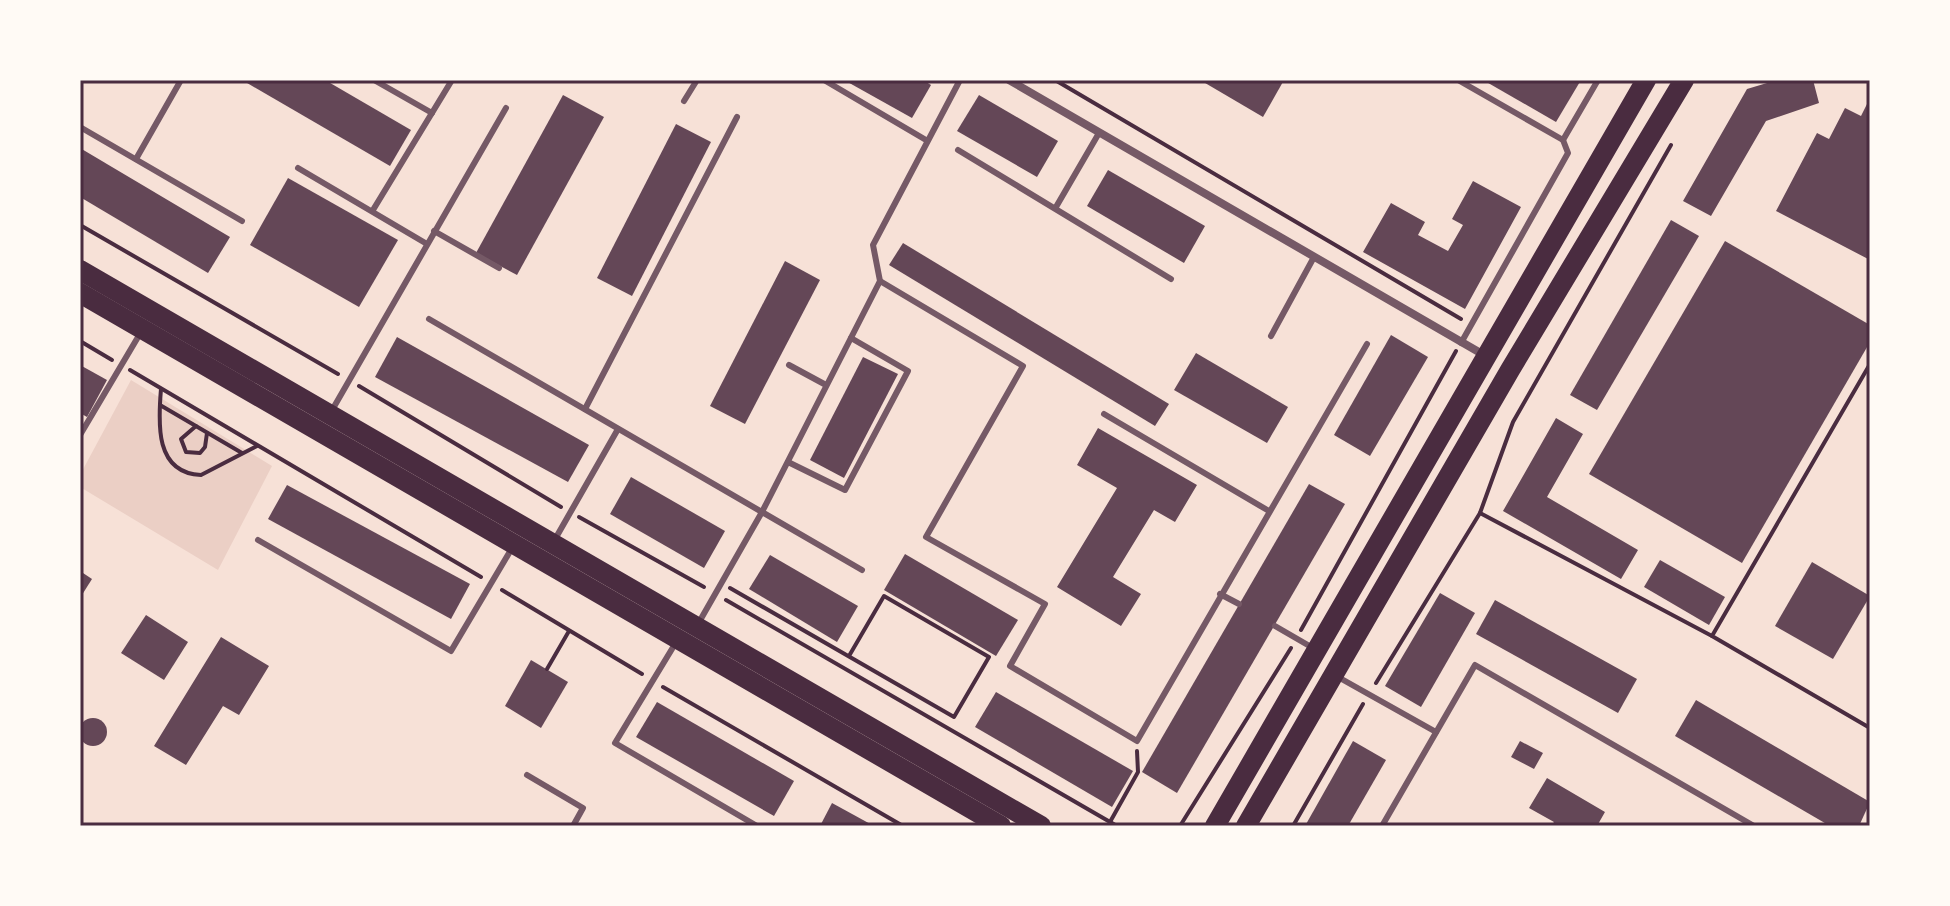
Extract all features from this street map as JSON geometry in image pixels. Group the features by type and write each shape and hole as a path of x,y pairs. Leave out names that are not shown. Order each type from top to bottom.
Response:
{"main road":[{"path":"1215,826 1646,80"},
{"path":"1246,826 1510,370 1684,80"},
{"path":"80,270 1041,826"},
{"path":"80,293 1001,826"},
{"path":"1488,357 1510,370"}],"street":[{"path":"1009,80 1488,357"}],"lane":[{"path":"136,159 181,80"},
{"path":"374,80 432,113"},
{"path":"373,210 452,80"},
{"path":"684,101 697,80"},
{"path":"824,80 926,140"},
{"path":"697,627 762,512 880,281 873,245 960,80"},
{"path":"1458,80 1563,140 1568,153 1461,343"},
{"path":"1563,140 1598,80"},
{"path":"329,415 506,108"},
{"path":"585,409 737,117"},
{"path":"80,127 242,221"},
{"path":"1056,207 1099,133"},
{"path":"958,150 1171,279"},
{"path":"298,168 427,244"},
{"path":"434,231 499,268"},
{"path":"1271,336 1314,257"},
{"path":"880,281 1023,366 926,537 1045,604 1010,666 1137,741 1367,344"},
{"path":"429,319 862,570"},
{"path":"80,435 143,329"},
{"path":"788,462 845,490 908,371 851,338"},
{"path":"789,365 826,385"},
{"path":"1104,414 1269,511"},
{"path":"552,544 618,429"},
{"path":"258,540 451,651 514,545"},
{"path":"1220,594 1239,604"},
{"path":"1275,626 1317,651"},
{"path":"678,639 615,743 757,826"},
{"path":"1382,826 1475,665 1754,826"},
{"path":"1333,675 1436,732"},
{"path":"527,775 583,808 573,826"}],"path":[{"path":"1055,80 1470,325"},
{"path":"1293,826 1368,695 1480,513 1513,422 1677,135"},
{"path":"80,225 570,512 1117,826"},
{"path":"1180,826 1296,639 1453,357"},
{"path":"1712,636 1870,364"},
{"path":"161,389 160,438 167,458 177,468 201,475 217,470 257,446"},
{"path":"160,405 242,453"},
{"path":"196,426 181,439 186,452 200,453 205,447 207,433"},
{"path":"1480,513 1712,636 1870,728"},
{"path":"721,583 954,717 989,657 884,596 849,656"},
{"path":"696,597 702,586"},
{"path":"547,669 569,631"},
{"path":"1110,822 1138,772 1137,741"}],"shaded area":[{"path":"131,380 272,466 218,570 80,487 80,475"}],"building":[{"path":"242,80 325,80 411,130 390,166"},
{"path":"844,80 923,80 931,85 912,118"},
{"path":"1200,80 1284,80 1263,117"},
{"path":"1483,80 1581,80 1556,122"},
{"path":"1777,80 1813,80 1819,103 1766,121 1711,216 1683,201 1747,89"},
{"path":"563,95 604,117 517,275 476,253"},
{"path":"979,95 1058,141 1037,177 957,131"},
{"path":"1870,98 1870,260 1776,211 1817,133 1829,139 1845,108 1861,116"},
{"path":"676,124 711,142 632,296 597,278"},
{"path":"80,148 230,237 208,273 80,197"},
{"path":"1108,170 1205,226 1184,263 1087,206"},
{"path":"288,178 398,240 359,307 250,245"},
{"path":"1473,181 1521,207 1465,309 1363,252 1391,203 1425,222 1418,235 1448,251 1463,225 1452,219"},
{"path":"1671,220 1699,236 1597,410 1570,395"},
{"path":"1725,241 1870,325 1870,342 1742,563 1589,474"},
{"path":"903,243 1169,404 1155,426 889,265"},
{"path":"785,261 820,280 745,424 710,406"},
{"path":"1391,335 1428,357 1370,456 1334,435"},
{"path":"397,337 589,445 568,482 375,377"},
{"path":"1196,353 1288,407 1267,443 1174,390"},
{"path":"863,357 898,374 844,478 810,460"},
{"path":"80,365 107,380 87,417 80,413"},
{"path":"1556,418 1583,434 1547,497 1638,550 1621,579 1503,511"},
{"path":"1098,428 1197,485 1175,522 1154,510 1113,577 1141,594 1121,626 1057,587 1117,488 1077,465"},
{"path":"631,477 725,531 704,568 610,514"},
{"path":"1309,484 1345,504 1177,793 1142,772"},
{"path":"287,485 470,584 451,619 268,519"},
{"path":"905,554 1018,620 996,656 884,590"},
{"path":"770,555 858,606 837,642 749,589"},
{"path":"1660,560 1725,597 1709,625 1644,587"},
{"path":"1812,562 1870,596 1833,659 1775,626"},
{"path":"80,571 92,579 80,598"},
{"path":"1440,593 1475,613 1421,707 1385,686"},
{"path":"1495,600 1637,679 1618,713 1476,634"},
{"path":"146,615 188,642 164,680 121,653"},
{"path":"221,637 269,666 239,715 223,706 186,765 154,746"},
{"path":"531,660 568,682 541,728 505,706"},
{"path":"996,692 1133,771 1112,807 975,727"},
{"path":"1696,700 1870,802 1859,826 1830,826 1675,736"},
{"path":"657,702 794,781 774,816 636,737"},
{"path":"93,718 103,722 107,732 103,742 93,746 83,742 79,732 83,722"},
{"path":"1353,741 1386,760 1348,826 1305,826"},
{"path":"1520,741 1543,753 1534,769 1511,757"},
{"path":"1547,778 1605,812 1597,826 1551,826 1554,822 1529,808"},
{"path":"832,803 874,826 820,826"}]}
